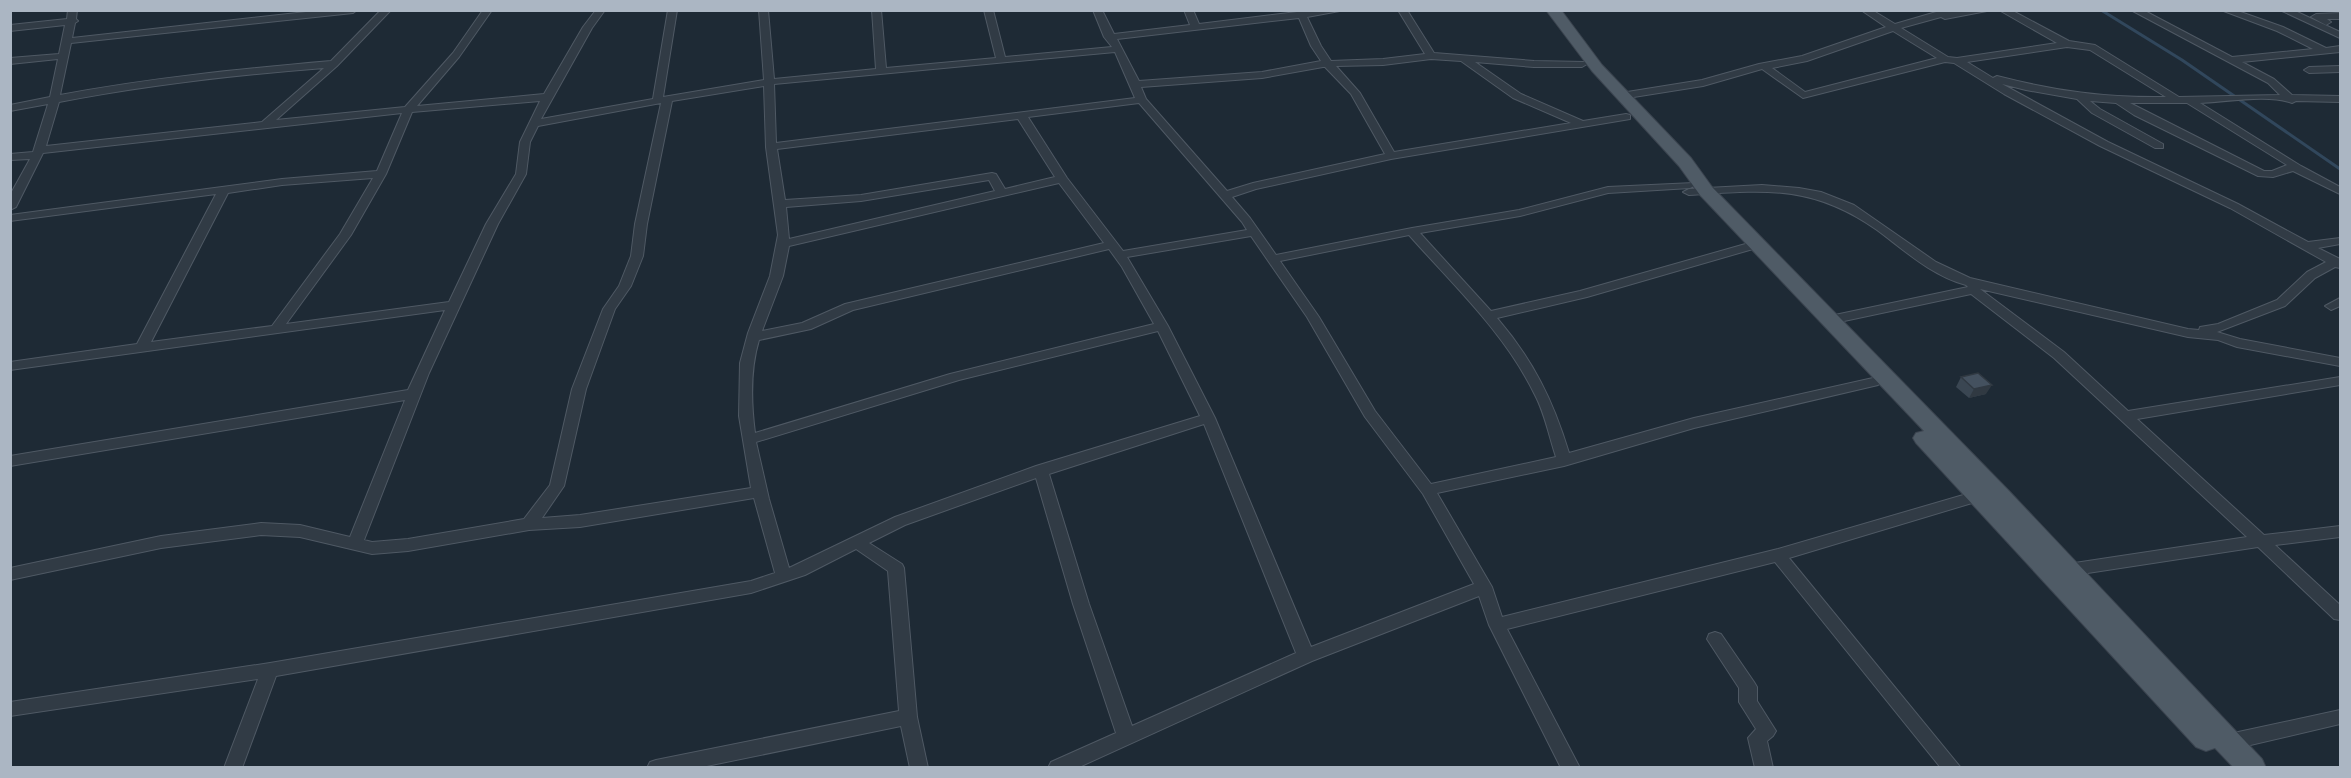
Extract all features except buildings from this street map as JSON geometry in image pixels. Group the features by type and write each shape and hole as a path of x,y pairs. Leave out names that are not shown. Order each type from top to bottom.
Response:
{"main road":[{"path":"1542,10 1582,64 1623,107 1695,190 2232,768"},
{"path":"1553,10 1623,107"},
{"path":"1695,190 1830,320 2068,570 2252,768"}],"street":[{"path":"68,41 353,10"},
{"path":"265,124 334,64 387,10"},
{"path":"276,329 345,235 381,174 408,110 456,55 488,10"},
{"path":"529,524 557,486 579,389 609,309 625,286 637,256 662,101 673,10"},
{"path":"763,10 770,82 771,147 780,204 783,244 778,276 754,337 747,363 747,406 758,492 784,577"},
{"path":"876,10 881,71"},
{"path":"988,10 1001,59"},
{"path":"1097,10 1112,43 1137,84 1141,100 1226,195 1254,232 1313,317 1370,414 1428,490 1484,587 1497,625 1571,768"},
{"path":"1188,10 1196,27"},
{"path":"534,124 562,117 770,82 1001,59 1112,43 1196,27 1341,10"},
{"path":"1402,10 1431,56"},
{"path":"1865,10 1945,59 1957,61 2008,92 2104,144 2234,206 2338,263"},
{"path":"1226,195 1253,186 1391,156 1579,123 1703,83 1764,66 1816,55 1892,28 1954,10"},
{"path":"1937,16 1988,10"},
{"path":"2003,10 2067,44"},
{"path":"2135,10 2271,81 2292,100"},
{"path":"2225,10 2280,29 2323,50"},
{"path":"2284,10 2340,35"},
{"path":"2306,10 2330,24 2326,29 2330,31"},
{"path":"355,543 414,394 453,305 492,224 521,174 525,142 547,97 588,27 602,11"},
{"path":"1301,13 1328,64 1355,93 1391,156"},
{"path":"10,28 73,16 54,100 38,152 10,207"},
{"path":"2316,17 2340,16"},
{"path":"1957,61 2067,44 2091,47 2175,99"},
{"path":"2232,60 2339,50"},
{"path":"10,61 65,56"},
{"path":"1137,84 1270,75 1328,64 1369,63 1431,56 1534,64 1582,64"},
{"path":"1462,58 1517,96 1579,123"},
{"path":"1764,66 1803,94 1945,59"},
{"path":"10,108 125,86 223,73 334,64"},
{"path":"2309,70 2340,69"},
{"path":"1980,73 2011,83 2080,97 2120,101 2236,98 2340,99"},
{"path":"10,157 265,124 547,97"},
{"path":"2080,97 2096,111 2159,146"},
{"path":"2324,99 2340,108"},
{"path":"771,147 1141,100"},
{"path":"2188,100 2296,164 2295,167 2340,191"},
{"path":"2120,101 2138,113 2262,174 2273,174 2295,167"},
{"path":"1021,115 1062,179 1115,250 1162,326 1208,418 1306,656"},
{"path":"10,218 224,189 381,174"},
{"path":"780,204 861,198 992,177 1002,193"},
{"path":"783,244 1062,179"},
{"path":"142,346 224,189"},
{"path":"1273,259 1412,231 1520,213 1608,190 1785,190 1833,200 1970,285 2059,355 2340,614"},
{"path":"1412,231 1488,316 1542,395 1564,461"},
{"path":"754,337 806,326 849,307 960,279 1115,250 1254,232"},
{"path":"2306,246 2340,241"},
{"path":"1488,316 1583,294 1749,248"},
{"path":"2188,333 2221,327 2281,303 2311,275 2338,263"},
{"path":"1830,320 1970,285 2188,333 2220,336 2237,344 2340,362"},
{"path":"10,366 142,346 453,305"},
{"path":"751,439 857,403 1071,346 1162,326"},
{"path":"2127,418 2340,381"},
{"path":"1428,490 1564,461 1694,423 1873,382"},
{"path":"2127,418 2340,389"},
{"path":"10,461 414,394"},
{"path":"10,709 270,670 751,587 784,577 900,521 1041,470 1208,418"},
{"path":"1041,470 1081,604 1126,735"},
{"path":"10,574 161,542 261,529 300,531 372,548 408,545 529,524 580,521 758,492"},
{"path":"1497,625 1778,555 1977,496"},
{"path":"2068,570 2206,551 2258,540 2340,531"},
{"path":"858,543 896,568 908,717 919,768"},
{"path":"1778,555 1952,768"},
{"path":"1057,768 1306,656 1484,587"},
{"path":"1715,639 1748,687 1748,702 1767,731 1758,738 1764,768"},
{"path":"233,768 270,670"},
{"path":"656,768 908,717"},
{"path":"2229,742 2340,717"}],"waterway":[{"path":"2101,10 2182,60 2340,169"}]}
